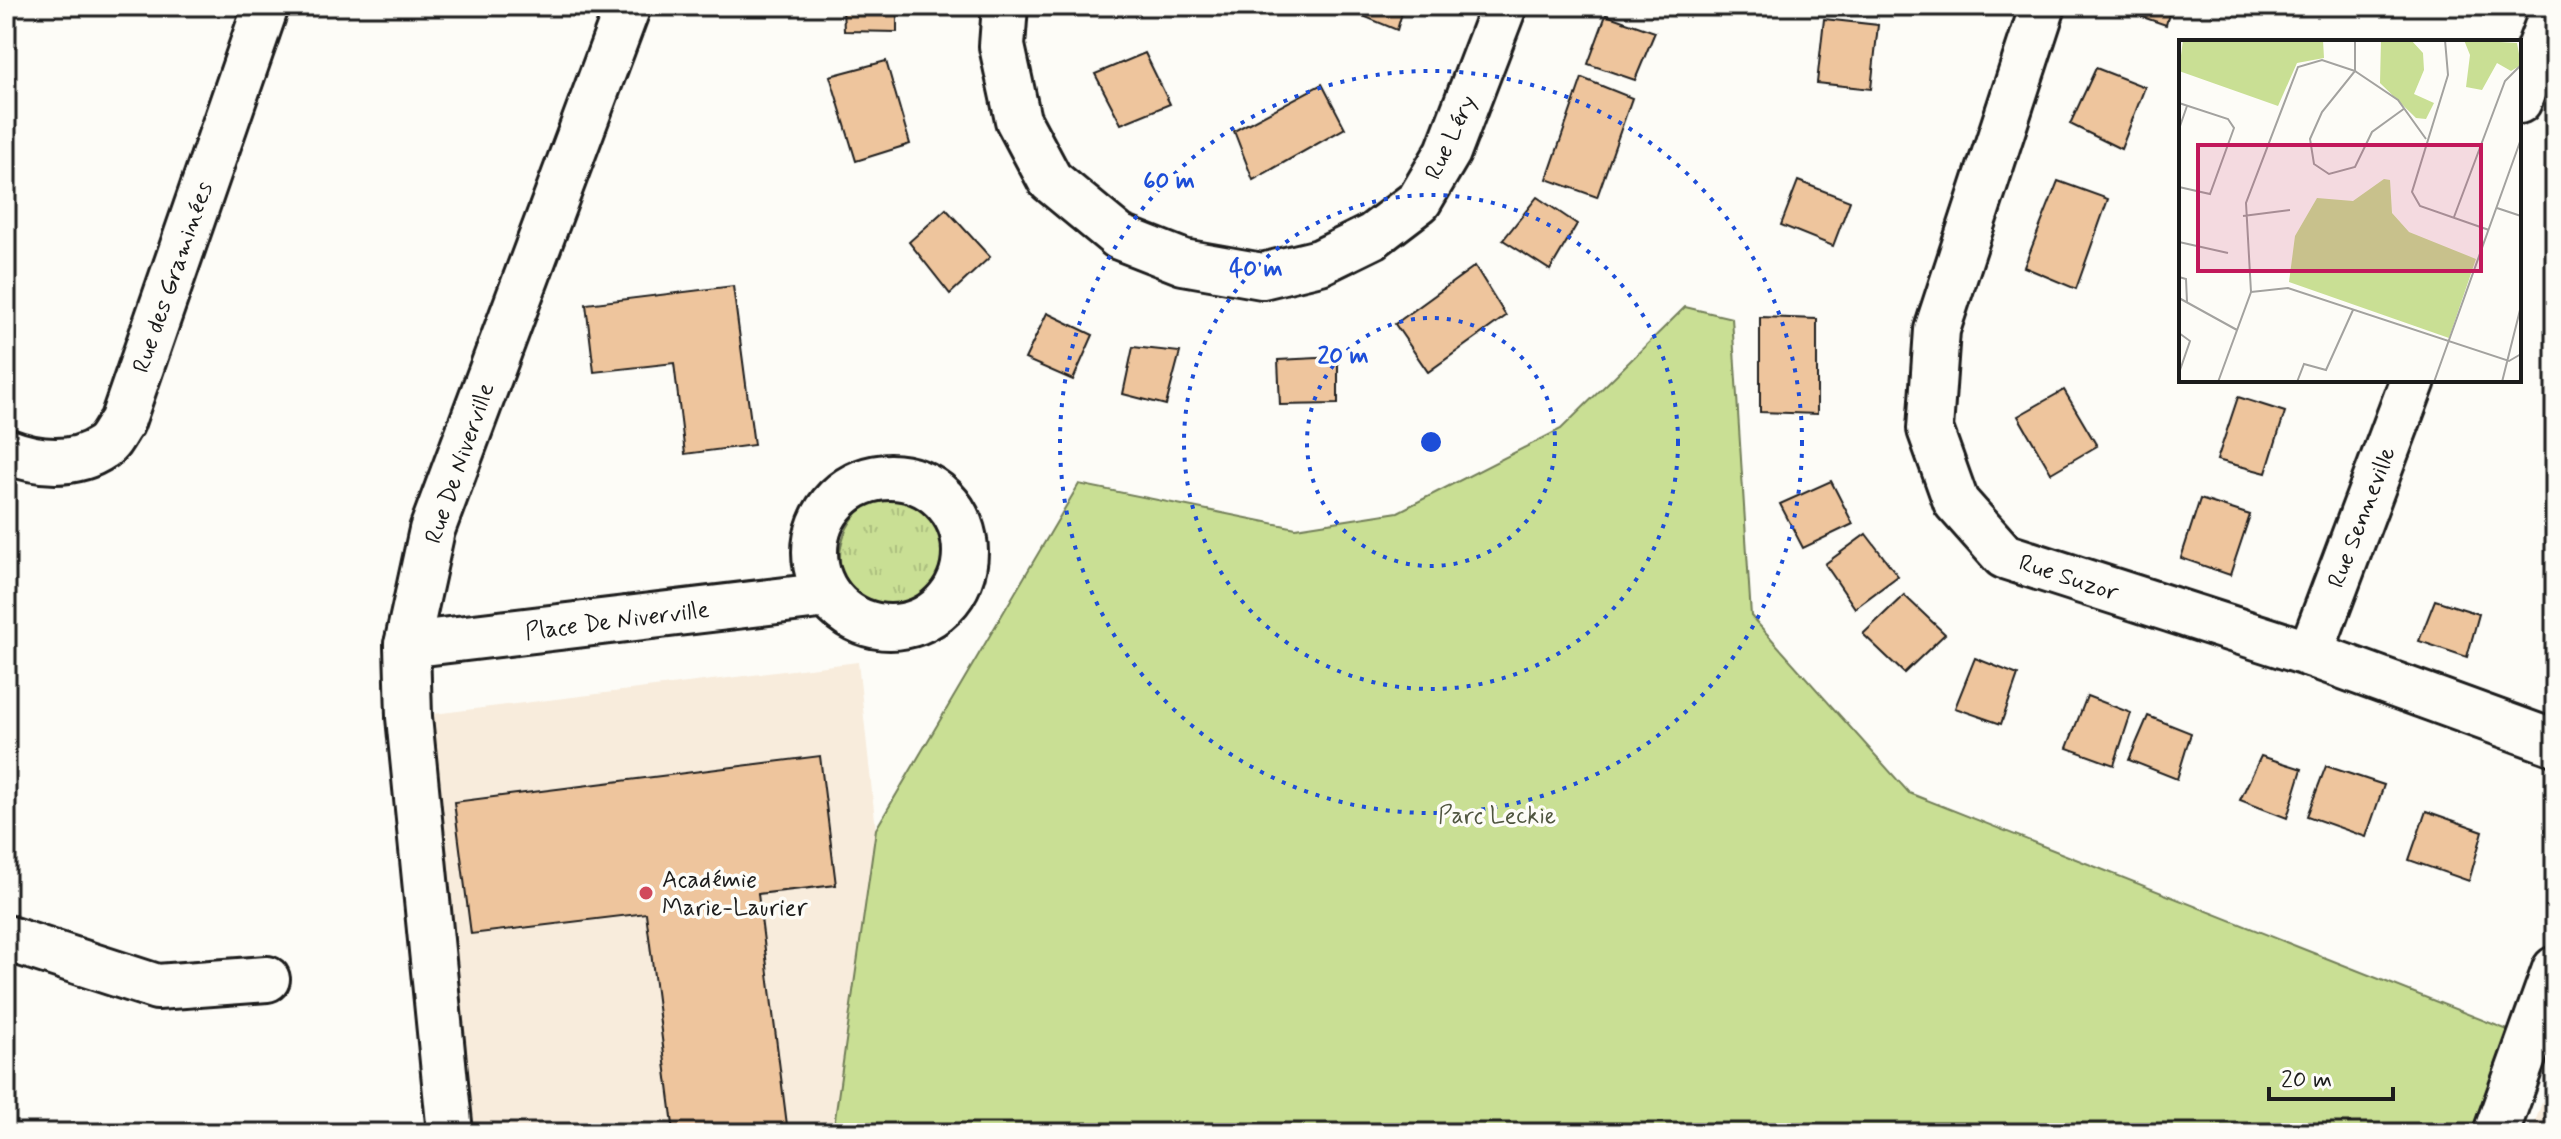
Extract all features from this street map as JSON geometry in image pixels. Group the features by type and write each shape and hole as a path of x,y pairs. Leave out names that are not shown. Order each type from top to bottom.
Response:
{"street":[{"name":"Rue des Graminées","path":"6,451 27,459 66,462 105,447 122,422 266,6"},
{"name":"Rue De Niverville","path":"450,1133 409,717 407,645 432,530 628,6"},
{"name":"Rue Léry","path":"1005,6 1002,46 1018,120 1050,180 1119,237 1183,262 1262,276 1320,262 1373,236 1419,201 1448,152 1504,6"},
{"name":"Rue Suzor","path":"2043,6 1937,330 1930,429 1956,502 2004,556 2310,654 2555,743"},
{"path":"2521,96 2555,6"},
{"name":"Rue Senneville","path":"2310,654 2412,382"},
{"name":"Place De Niverville","path":"407,645 828,595"},
{"path":"6,938 157,987 267,979"},
{"path":"2496,1133 2555,969"}],"shaded area":[{"name":"Académie Marie-Laurier","path":"858,662 876,829 833,1133 450,1133 409,717"},
{"path":"2555,1066 2555,1133 2531,1133"}],"green space":[{"name":"Parc Leckie","path":"1685,307 1732,318 1751,616 1909,793 2508,1030 2473,1133 833,1133 876,829 1079,484 1296,528 1398,512 1561,429"},
{"path":"907,494 935,505 959,538 953,579 942,595 906,610 887,611 870,607 856,597 846,584 841,567 841,548 847,528 858,512 872,502"}],"building":[{"path":"843,6 897,6 897,32 844,31"},
{"path":"1347,6 1404,6 1397,30 1346,9"},
{"path":"2123,6 2171,6 2166,25 2122,10"},
{"path":"1606,15 1655,32 1635,80 1588,64"},
{"path":"1824,19 1878,25 1871,89 1817,83"},
{"path":"1145,53 1170,104 1121,124 1095,74"},
{"path":"886,61 910,144 856,161 830,76"},
{"path":"2096,68 2145,87 2121,149 2070,124"},
{"path":"1582,78 1632,98 1597,197 1547,179"},
{"path":"1322,84 1345,128 1253,180 1234,131"},
{"path":"1798,181 1850,201 1833,246 1781,225"},
{"path":"2058,181 2108,199 2076,289 2024,267"},
{"path":"1537,197 1577,224 1550,270 1503,240"},
{"path":"946,209 990,257 950,294 909,242"},
{"path":"1475,266 1506,316 1428,372 1395,324"},
{"path":"733,286 754,445 685,454 674,363 594,372 586,304"},
{"path":"1047,313 1093,335 1073,380 1025,359"},
{"path":"1760,317 1817,319 1817,414 1760,412"},
{"path":"1133,347 1180,352 1166,405 1123,394"},
{"path":"1338,357 1338,404 1280,405 1278,360"},
{"path":"2064,390 2097,446 2051,473 2018,416"},
{"path":"2238,397 2285,412 2266,473 2217,460"},
{"path":"1831,481 1853,524 1803,548 1780,504"},
{"path":"2200,499 2250,515 2230,575 2181,558"},
{"path":"1866,534 1898,576 1855,608 1825,564"},
{"path":"1904,595 1945,634 1904,673 1863,634"},
{"path":"2435,600 2479,614 2467,657 2419,641"},
{"path":"1975,658 2018,675 2001,724 1955,708"},
{"path":"2087,696 2131,713 2114,765 2067,748"},
{"path":"2148,716 2191,733 2177,779 2129,760"},
{"path":"820,756 836,885 758,894 788,1133 674,1133 646,913 471,934 454,802"},
{"path":"2261,756 2302,769 2287,818 2240,800"},
{"path":"2326,766 2384,785 2366,837 2307,816"},
{"path":"2426,811 2483,831 2469,881 2409,860"}],"place":[{"name":"Académie Marie-Laurier","path":"646,893"}]}
